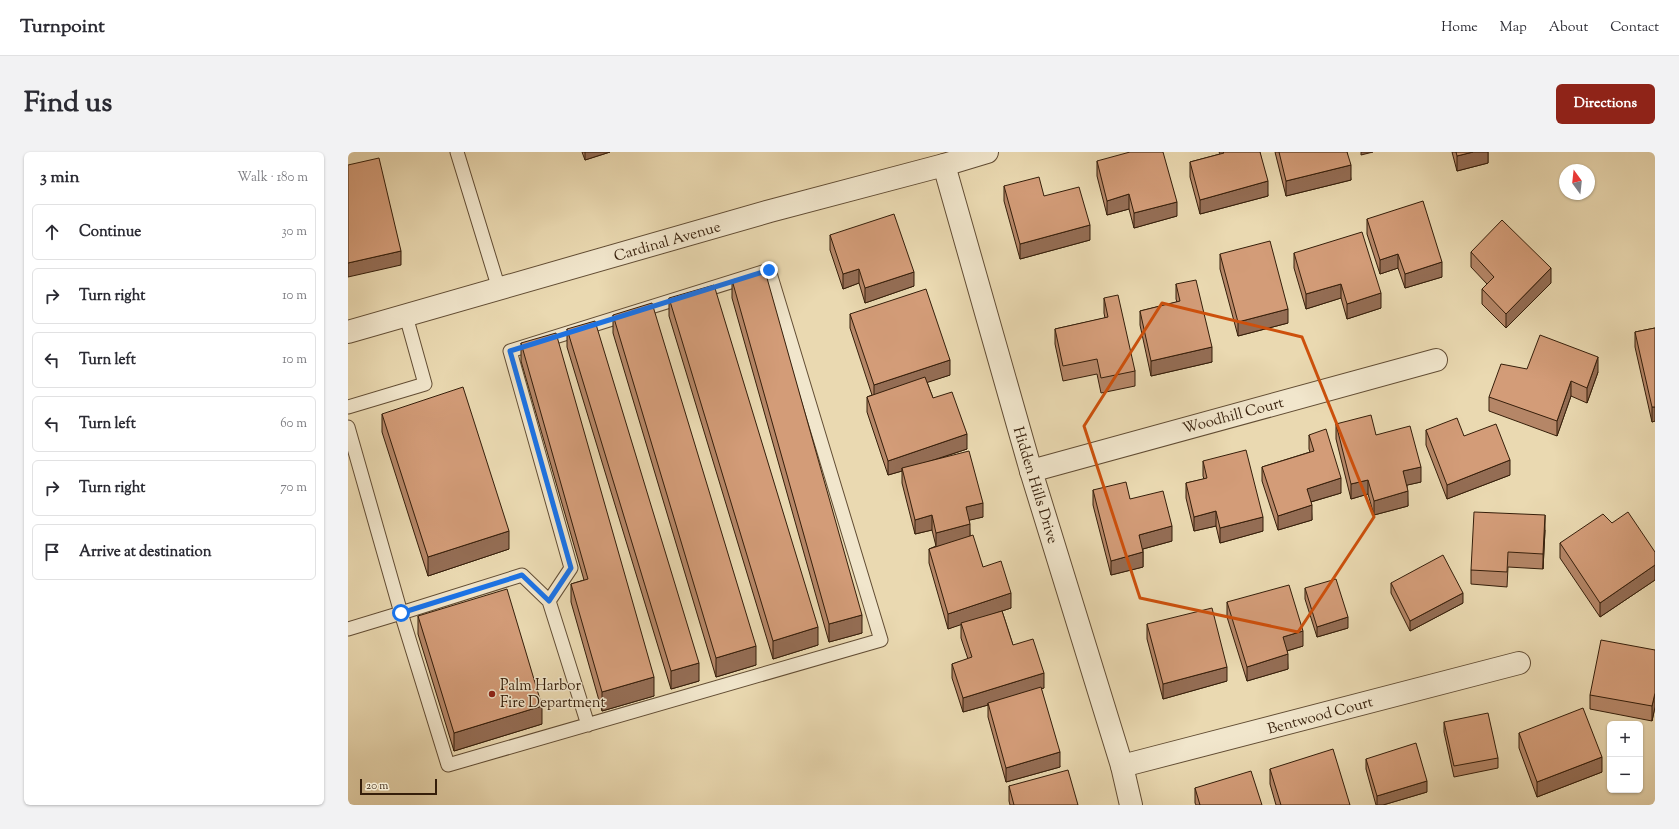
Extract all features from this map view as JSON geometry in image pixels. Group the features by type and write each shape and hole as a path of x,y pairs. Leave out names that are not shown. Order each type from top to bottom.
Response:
{"street":[{"name":"Cardinal Avenue","path":"348,332 770,211 944,165 987,152"},
{"name":"Hidden Hills Drive","path":"944,165 1031,471 1122,766 1131,805"},
{"name":"Woodhill Court","path":"1031,471 1436,360"},
{"name":"Bentwood Court","path":"1122,766 1520,663"}],"lane":[{"path":"457,152 499,289"},
{"path":"348,427 401,613 448,765 881,640 769,270 510,351 571,568 549,601"},
{"path":"348,408 425,384 406,316"},
{"path":"348,629 522,575 549,601 588,725"}],"highlighted area":[{"path":"1162,303 1302,337 1374,517 1298,632 1140,598 1084,426"}],"building":[{"path":"1130,152 1163,152 1177,202 1134,213 1129,194 1107,201 1097,161"},
{"path":"1223,152 1260,152 1268,181 1200,200 1190,162 1224,153"},
{"path":"1279,152 1347,152 1351,165 1286,181"},
{"path":"1456,152 1473,152 1457,156"},
{"path":"379,158 401,251 348,263 348,165"},
{"path":"1039,177 1044,196 1079,187 1090,225 1020,244 1004,186"},
{"path":"1423,201 1442,262 1405,274 1398,254 1380,260 1367,219"},
{"path":"894,214 914,272 865,288 859,269 843,274 830,235"},
{"path":"1502,220 1551,268 1506,314 1482,289 1494,277 1471,252"},
{"path":"1362,232 1381,293 1347,304 1341,284 1306,294 1294,253"},
{"path":"1270,241 1288,309 1238,322 1220,254"},
{"path":"765,271 862,615 829,624 732,280"},
{"path":"1196,280 1212,347 1151,361 1140,311 1180,301 1176,284"},
{"path":"714,285 818,627 773,641 669,298"},
{"path":"926,289 950,360 874,385 850,314"},
{"path":"1118,295 1135,371 1101,378 1097,359 1063,366 1055,329 1108,317 1104,298"},
{"path":"652,303 756,646 716,658 613,315"},
{"path":"595,321 699,663 671,671 567,329"},
{"path":"1655,328 1655,407 1652,407 1635,332"},
{"path":"556,333 654,677 602,692 571,584 588,579 521,343"},
{"path":"1540,335 1598,357 1587,388 1571,381 1557,421 1489,397 1501,364 1527,369"},
{"path":"925,377 933,398 952,392 967,434 888,461 867,397"},
{"path":"463,387 509,531 428,557 382,414"},
{"path":"1371,415 1376,435 1410,426 1421,467 1403,471 1408,491 1374,501 1368,480 1351,484 1336,424"},
{"path":"1457,418 1464,436 1496,424 1510,460 1447,485 1426,430"},
{"path":"1326,429 1341,478 1307,489 1312,505 1278,516 1262,467 1314,451 1309,435"},
{"path":"1246,450 1263,517 1220,528 1216,511 1194,517 1186,483 1207,478 1203,461"},
{"path":"969,451 983,503 966,507 970,524 936,533 932,515 915,520 902,468"},
{"path":"1126,482 1130,499 1163,491 1172,526 1139,535 1143,552 1111,561 1093,490"},
{"path":"1474,512 1545,515 1543,554 1508,552 1507,572 1471,570"},
{"path":"1628,512 1655,552 1655,565 1600,603 1560,543 1603,514 1612,523"},
{"path":"973,535 983,567 1001,561 1011,593 948,614 929,549"},
{"path":"1443,555 1463,593 1410,621 1391,583"},
{"path":"1336,579 1348,617 1317,627 1305,588"},
{"path":"1289,585 1303,631 1283,637 1288,654 1247,667 1227,602"},
{"path":"507,589 542,706 454,733 418,616"},
{"path":"1212,608 1227,667 1163,684 1147,624"},
{"path":"1002,611 1013,645 1033,639 1044,673 963,698 952,664 972,657 961,623"},
{"path":"1601,640 1655,650 1655,693 1652,706 1590,695"},
{"path":"1041,687 1060,752 1006,768 988,703"},
{"path":"1583,708 1602,757 1537,782 1519,733"},
{"path":"1488,713 1498,758 1454,766 1444,722"},
{"path":"1416,743 1427,781 1377,796 1366,759"},
{"path":"1333,749 1350,805 1281,805 1270,769"},
{"path":"1068,770 1078,805 1014,805 1009,786"},
{"path":"1251,771 1262,805 1200,805 1195,788"}],"place":[{"name":"Palm Harbor Fire Department","path":"492,694"}],"route":[{"path":"401,613 522,575 549,601 571,568 510,351 769,270"}]}
